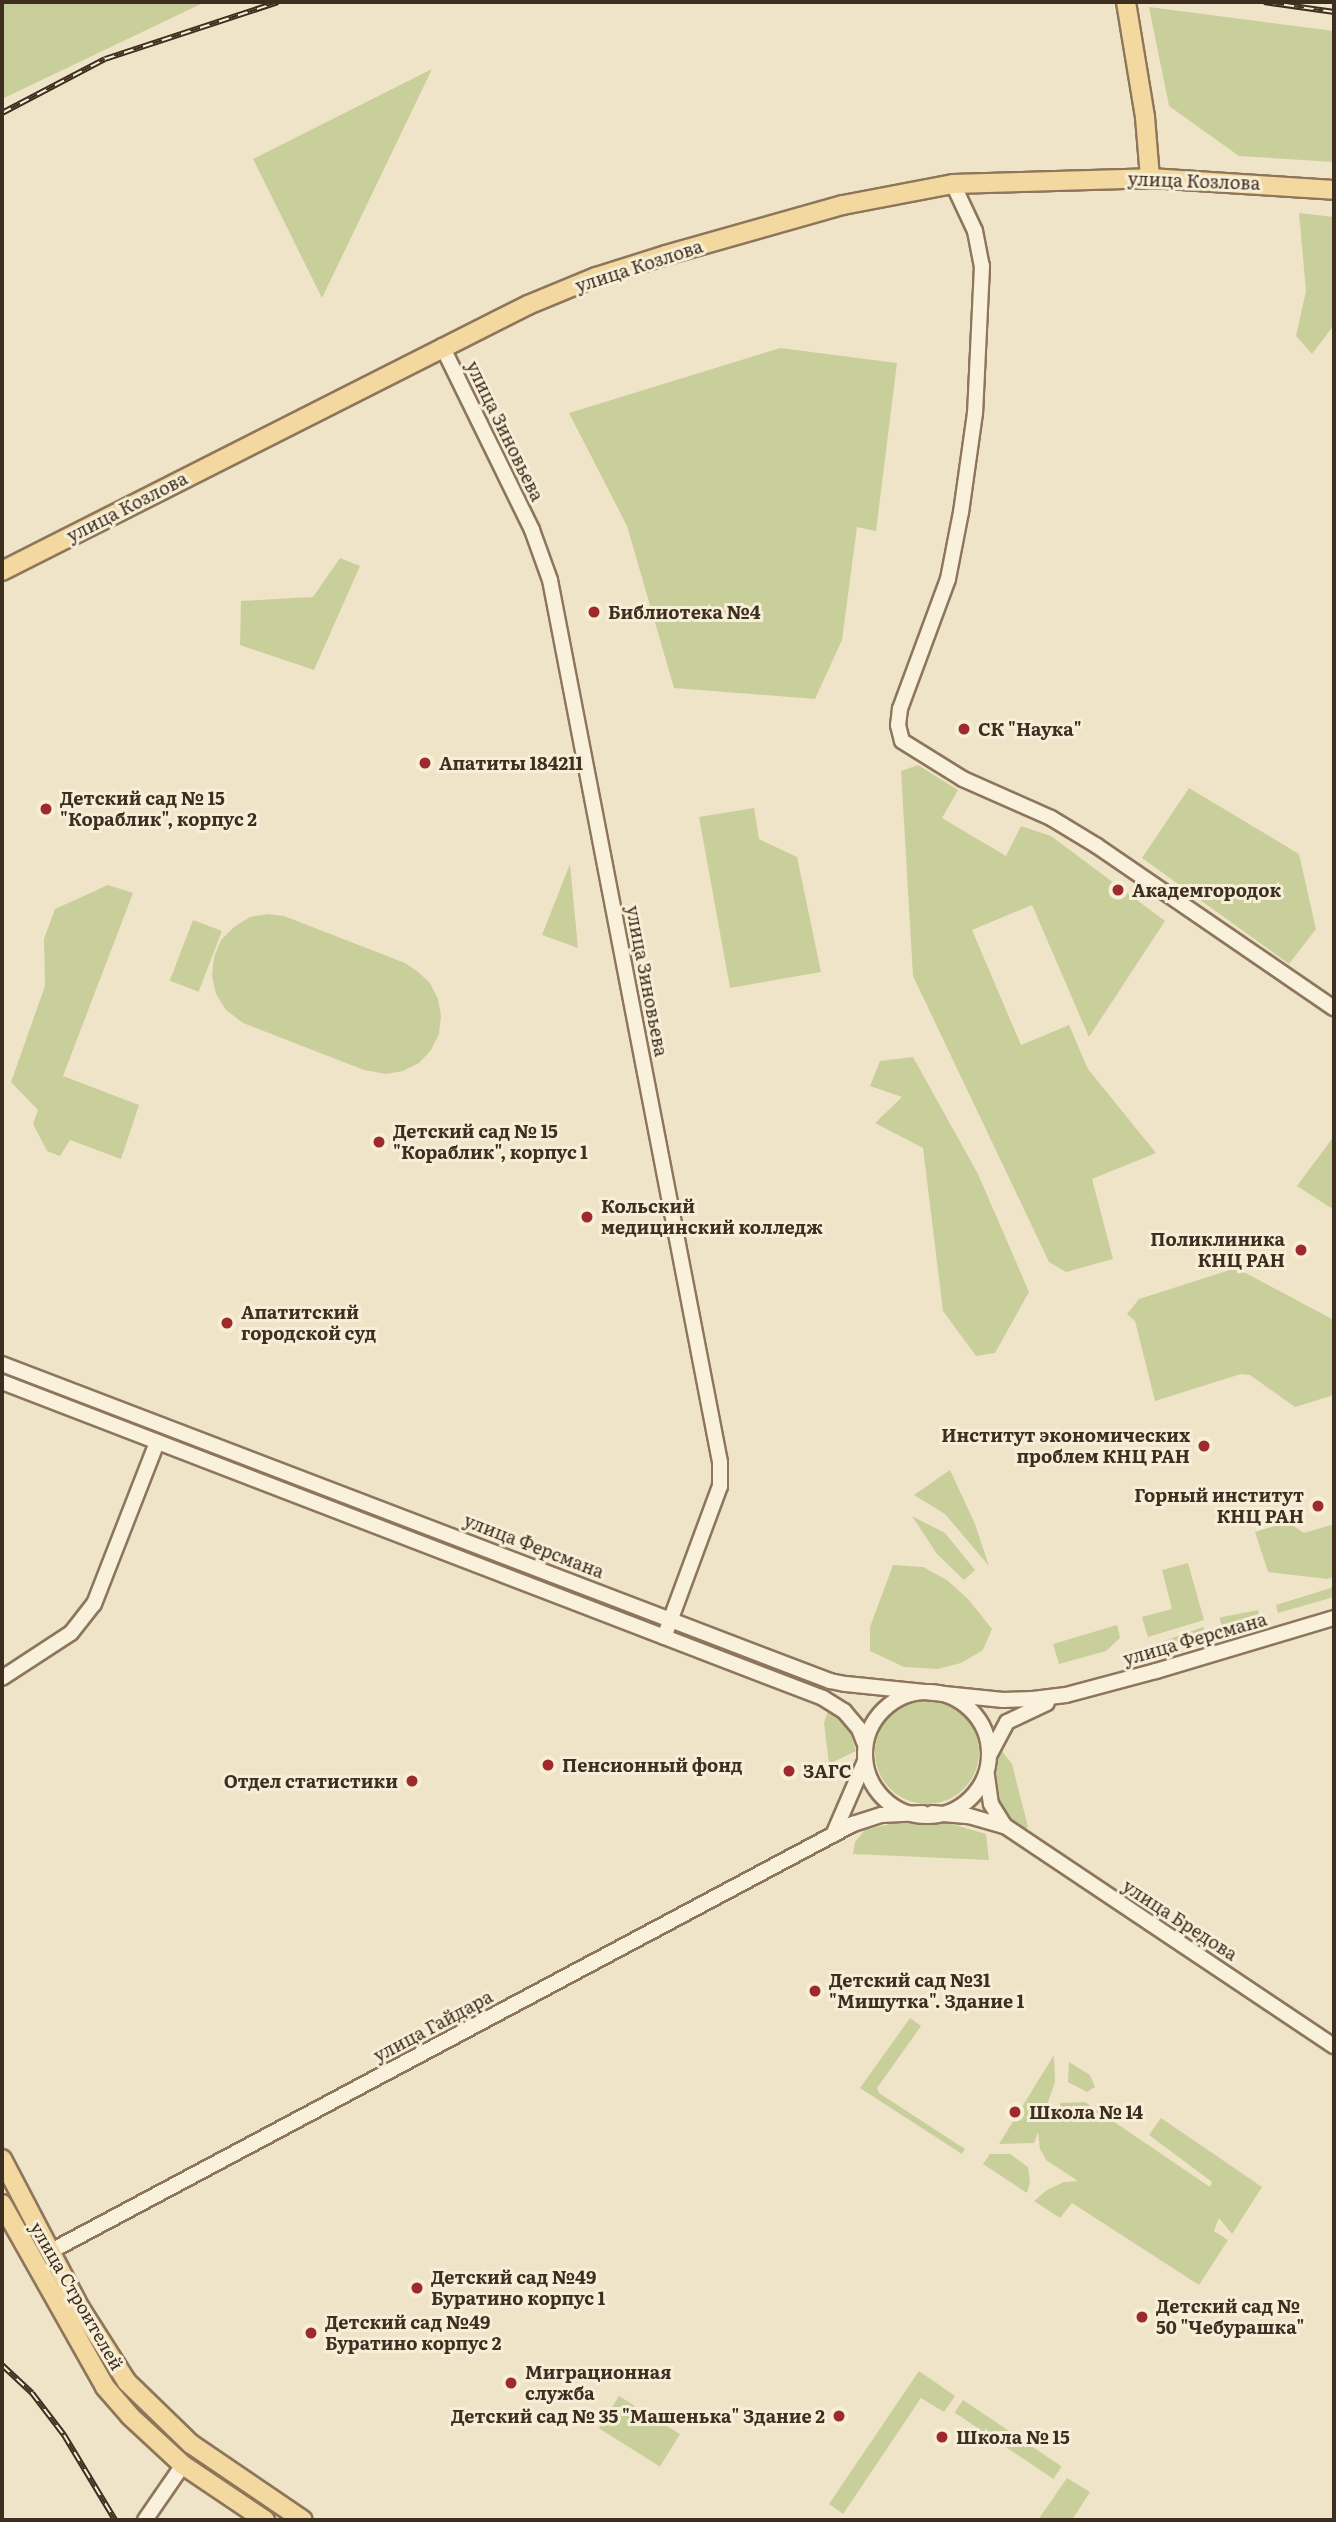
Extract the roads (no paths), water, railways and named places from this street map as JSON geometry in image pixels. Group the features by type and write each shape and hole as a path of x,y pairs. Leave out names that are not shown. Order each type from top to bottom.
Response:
{"main road":[{"path":"1126,2 1150,178"},
{"name":"улица Козлова","path":"2,571 528,304 631,266 843,205 953,184 1150,178 1334,190"},
{"name":"улица Строителей","path":"2,2159 110,2359 147,2404 191,2444 303,2520"},
{"name":"улица Строителей","path":"2,2204 105,2387 130,2416 183,2465 265,2520"},
{"path":"32,2261 51,2251"}],"street":[{"path":"953,184 975,231 982,266 975,413 948,579 900,709 898,725 902,741 963,779 1063,825 1334,1008"},
{"name":"улица Зиновьева","path":"442,346 533,530 550,580 720,1462 720,1486 664,1637"},
{"name":"улица Ферсмана","path":"2,1364 830,1681 1003,1700 1066,1695"},
{"path":"34,1395 41,1378"},
{"path":"2,1382 823,1698 844,1711 859,1729 874,1787 882,1798 903,1810 969,1816 1005,1826"},
{"path":"2,1678 71,1633 94,1604 157,1442"},
{"path":"592,1609 598,1592"},
{"name":"улица Ферсмана","path":"988,1765 1007,1722 1066,1695 1334,1619"},
{"path":"864,1742 878,1714 897,1699 933,1693 962,1701 972,1710 987,1742 991,1804 1005,1826"},
{"path":"833,1835 865,1759"},
{"path":"927,1813 968,1802 982,1783 988,1765"},
{"name":"улица Гайдара","path":"51,2251 833,1835 881,1815 927,1813"},
{"name":"улица Бредова","path":"1005,1826 1334,2046"},
{"path":"145,2520 183,2465"}],"railway":[{"path":"2,113 105,59 278,2"},
{"path":"1264,2 1334,12"},
{"path":"2,2365 32,2393 64,2435 115,2520"}],"place":[{"name":"Библиотека №4","path":"594,612"},
{"name":"СК \"Наука\"","path":"964,729"},
{"name":"Апатиты 184211","path":"425,763"},
{"name":"Детский сад № 15 \"Кораблик\", корпус 2","path":"46,809"},
{"name":"Академгородок","path":"1118,890"},
{"name":"Детский сад № 15 \"Кораблик\", корпус 1","path":"379,1142"},
{"name":"Кольский медицинский колледж","path":"587,1217"},
{"name":"Поликлиника КНЦ РАН","path":"1301,1250"},
{"name":"Апатитский городской суд","path":"227,1323"},
{"name":"Институт экономических проблем КНЦ РАН","path":"1204,1446"},
{"name":"Горный институт КНЦ РАН","path":"1318,1506"},
{"name":"Пенсионный фонд","path":"548,1765"},
{"name":"ЗАГС","path":"789,1771"},
{"name":"Отдел статистики","path":"412,1781"},
{"name":"Детский сад №31 \"Мишутка\". Здание 1","path":"815,1991"},
{"name":"Школа № 14","path":"1015,2112"},
{"name":"Детский сад №49 Буратино корпус 1","path":"417,2288"},
{"name":"Детский сад № 50 \"Чебурашка\"","path":"1142,2317"},
{"name":"Детский сад №49 Буратино корпус 2","path":"311,2333"},
{"name":"Миграционная служба","path":"511,2383"},
{"name":"Детский сад № 35 \"Машенька\" Здание 2","path":"839,2416"},
{"name":"Школа № 15","path":"942,2437"}]}
